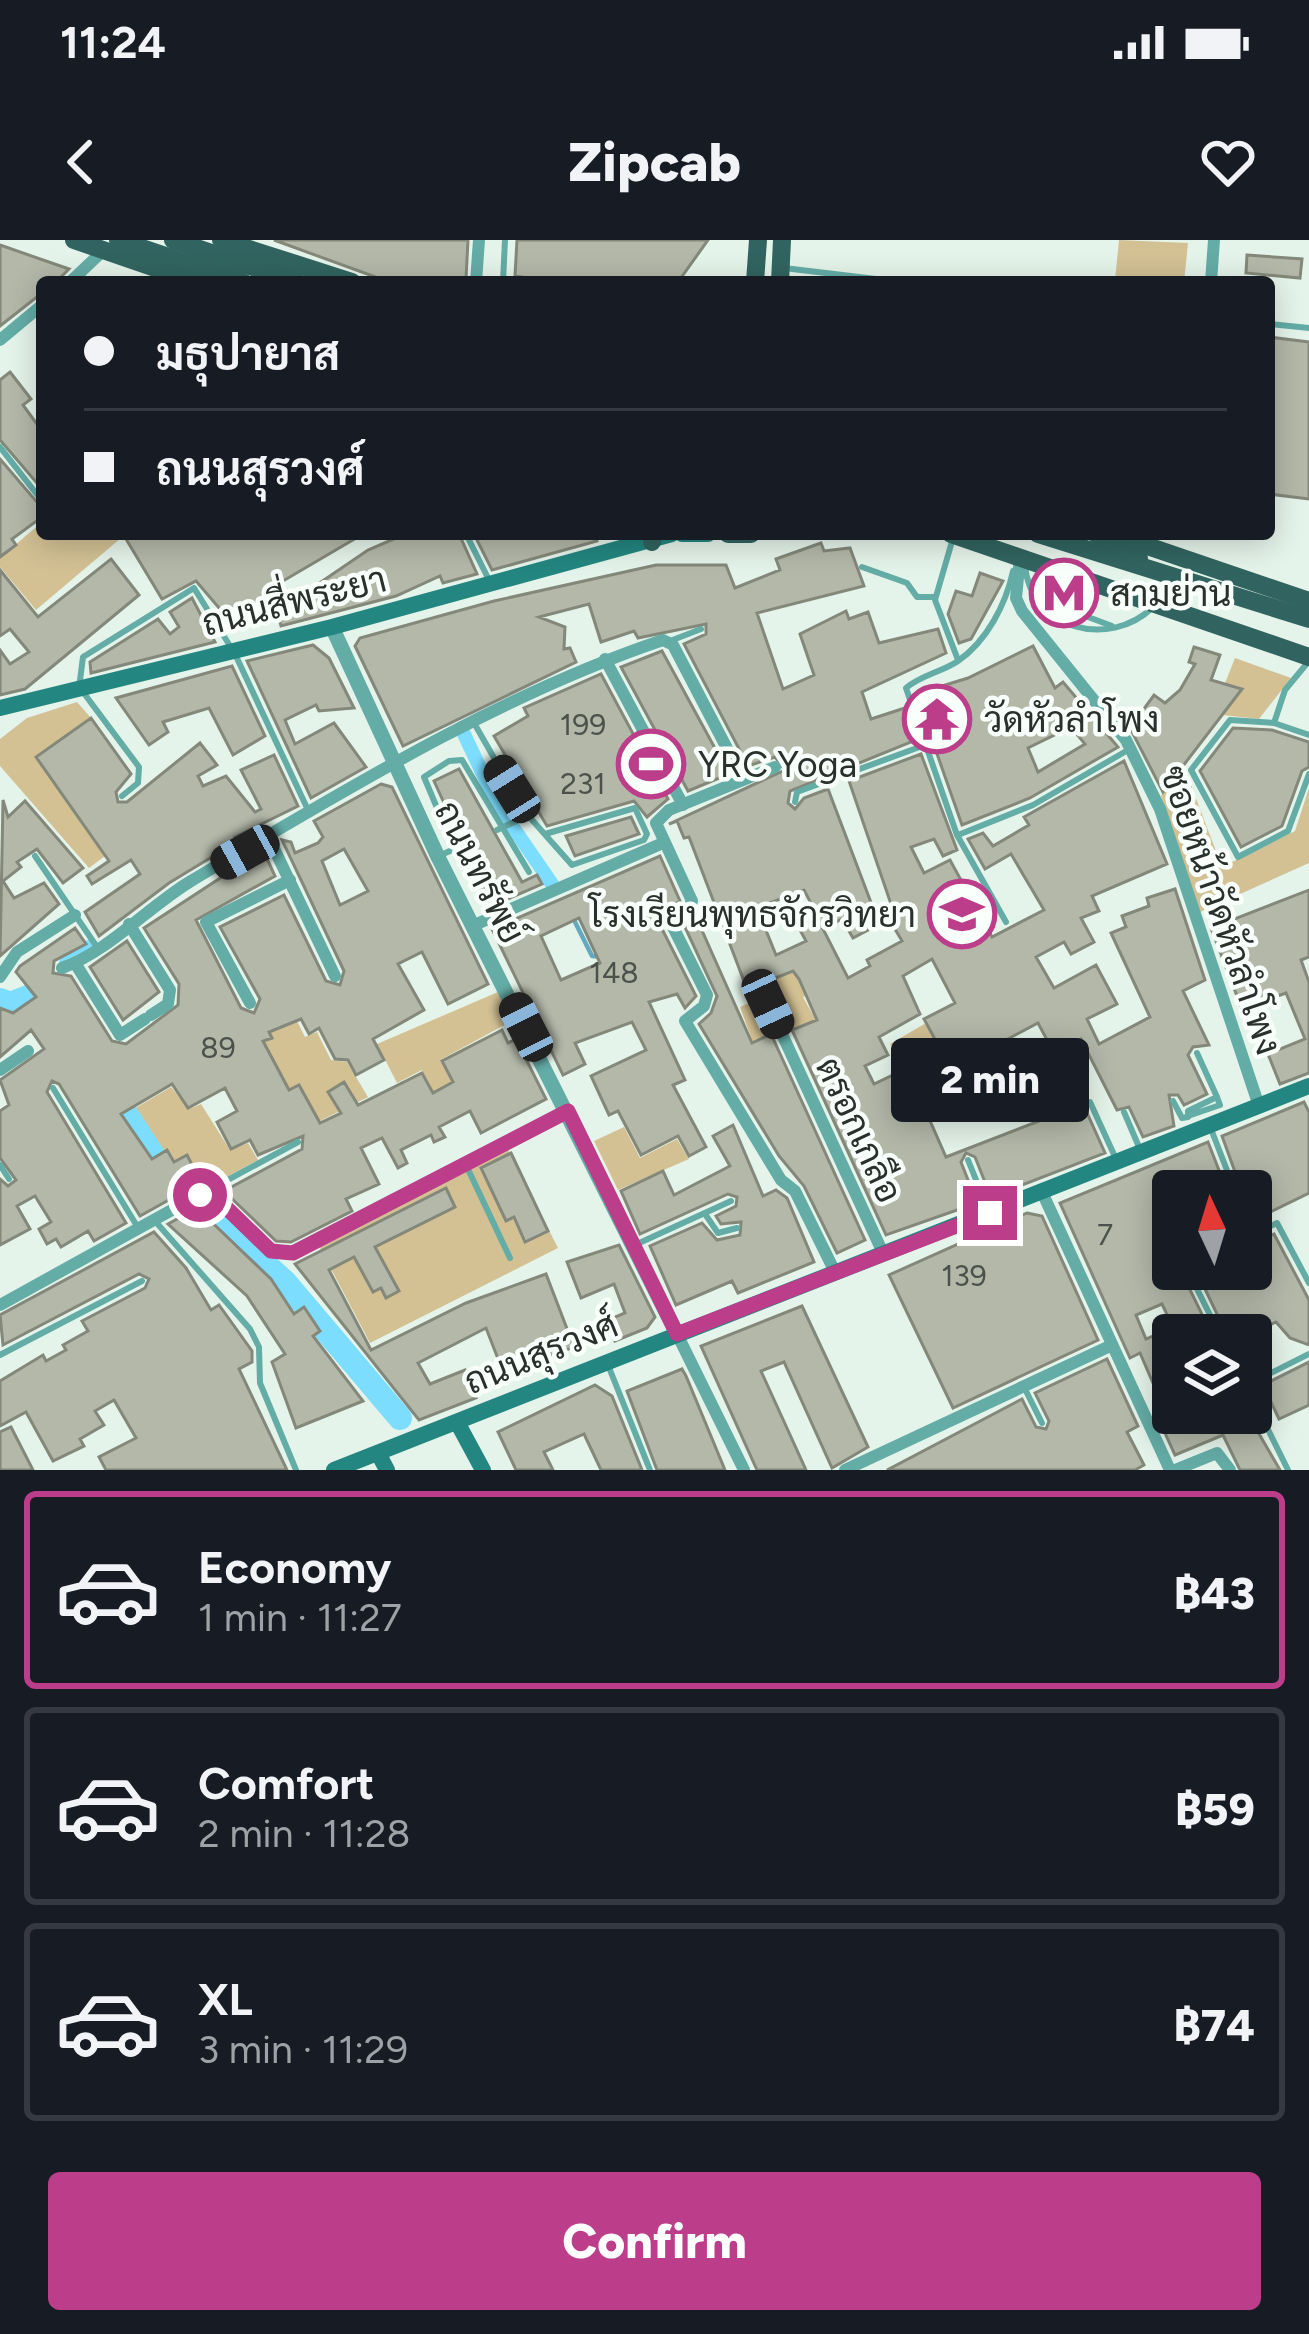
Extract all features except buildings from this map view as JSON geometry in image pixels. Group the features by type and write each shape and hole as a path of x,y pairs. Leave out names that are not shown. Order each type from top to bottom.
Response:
{"main road":[{"path":"74,240 261,276"},
{"path":"173,240 196,265 226,276"},
{"path":"221,240 333,276"},
{"path":"755,276 758,240"},
{"path":"780,275 782,240"},
{"name":"ถนนสี่พระยา","path":"0,708 332,627 645,540"},
{"path":"970,540 1309,658"},
{"path":"998,540 1309,658"},
{"path":"1057,540 1309,619"},
{"path":"1107,540 1175,576 1309,628"},
{"path":"1129,540 1309,601"},
{"path":"1057,570 1309,647"},
{"name":"ถนนสุรวงศ์","path":"334,1470 1141,1153 1197,1124 1304,1091"},
{"path":"458,1422 483,1470"},
{"path":"377,1453 388,1470"}],"street":[{"path":"476,276 479,240"},
{"path":"1211,276 1214,240"},
{"path":"77,276 111,245"},
{"path":"0,340 36,310"},
{"name":"ซอยหน้าวัดหัวลำโพง","path":"1020,557 1016,598 1022,611 1131,748 1160,808 1259,1106"},
{"name":"ถนนทรัพย์","path":"332,627 438,857 677,1334"},
{"path":"129,924 170,990 168,1004 120,1035 68,966 188,883 394,764 605,659 670,641 743,779"},
{"path":"605,659 682,805"},
{"path":"775,767 657,819 692,908 670,921 706,995 704,1006 685,1021 781,1180 794,1191 835,1272"},
{"path":"269,838 335,976"},
{"path":"472,926 663,843"},
{"path":"250,1003 206,922 290,880"},
{"path":"0,977 17,952 75,915"},
{"name":"ตรอกเกลือ","path":"781,1032 883,1253"},
{"path":"0,1070 28,1051"},
{"path":"0,1305 204,1192 271,1251 293,1253 568,1111"},
{"path":"1042,1192 1110,1346 1173,1470 1217,1453 1230,1470"},
{"path":"677,1334 745,1470"},
{"path":"845,1470 1110,1346"}],"lane":[{"path":"503,276 505,240"},
{"path":"1275,325 1309,328"},
{"path":"0,447 36,493"},
{"path":"469,540 491,584"},
{"path":"950,540 935,597 958,660"},
{"path":"1020,557 1039,609 1056,620 1087,629 1121,628 1156,604"},
{"path":"1006,922 957,836 906,688 958,660 995,620 1020,557"},
{"path":"862,567 898,578 917,597 935,597"},
{"path":"122,796 138,783 139,767 80,689 83,657 194,588 233,651 309,814"},
{"path":"670,641 701,629"},
{"path":"1274,723 1285,690 1309,658"},
{"path":"1309,736 1274,723 1230,720 1192,765 1235,856 1288,831 1309,774"},
{"path":"473,723 529,815 545,834 572,865 644,841 646,834 634,808 545,834"},
{"path":"795,802 797,792 926,745"},
{"path":"957,836 1033,805 1131,748"},
{"path":"440,815 424,777 449,760 462,760 529,872"},
{"path":"501,828 529,815"},
{"path":"438,857 463,845"},
{"path":"35,856 97,947"},
{"path":"759,988 781,1032"},
{"path":"1197,1053 1217,1097 1187,1112 1223,1170"},
{"path":"53,1088 139,1230"},
{"path":"1173,1101 1182,1118 1197,1124"},
{"path":"1090,1102 1117,1162"},
{"path":"1124,1112 1141,1153"},
{"path":"204,1192 298,1142"},
{"path":"968,1160 990,1213"},
{"path":"464,1161 510,1258"},
{"path":"0,1165 9,1179"},
{"path":"634,1246 731,1201"},
{"path":"705,1214 722,1235 737,1228"},
{"path":"155,1220 250,1329 259,1347 260,1383 296,1470"},
{"path":"1272,1225 1277,1223 1309,1283"},
{"path":"0,1354 142,1281"},
{"path":"1272,1372 1309,1354"},
{"path":"607,1362 650,1470"},
{"path":"1023,1386 1042,1423"},
{"path":"1270,1434 1288,1470"}],"shaded area":[{"path":"1119,240 1188,243 1185,276 1115,276"},
{"path":"36,527 36,540 119,540 36,610 0,567 0,558"},
{"path":"1235,658 1291,678 1259,719 1222,715 1240,689 1225,683"},
{"path":"77,702 91,718 36,758 105,856 89,868 0,766 0,739 27,718"},
{"path":"1183,764 1222,867 1295,831 1309,788 1309,863 1200,912 1161,796"},
{"path":"793,970 812,993 803,997 817,1022 753,1043 740,1007 760,998 754,986"},
{"path":"498,992 512,1021 440,1060 452,1083 434,1092 422,1070 397,1083 377,1044"},
{"path":"288,1003 305,1037 317,1032 331,1060 347,1062 368,1097 296,1133 244,1042"},
{"path":"926,1023 958,1080 988,1067 992,1080 924,1111 890,1044"},
{"path":"171,1087 189,1109 201,1104 230,1150 248,1143 258,1160 206,1188 187,1154 174,1161 167,1149 160,1153 132,1110"},
{"path":"624,1127 640,1158 677,1139 689,1159 618,1190 594,1141"},
{"path":"507,1147 558,1248 370,1343 318,1244"}],"waterway":[{"path":"464,734 497,804 552,884"},
{"path":"573,918 592,956 602,957"},
{"path":"66,963 91,946"},
{"path":"0,1000 10,1004 36,994 56,1016"},
{"path":"109,1088 182,1199 204,1209 285,1282 400,1418"}],"place":[{"name":"สามย่าน","path":"1064,593"},
{"name":"วัดหัวลำโพง","path":"937,719"},
{"name":"YRC Yoga","path":"651,764"},
{"name":"โรงเรียนพุทธจักรวิทยา","path":"962,914"}],"route":[{"path":"200,1195 208,1190 271,1251 293,1253 568,1111 677,1334 990,1213"}]}
